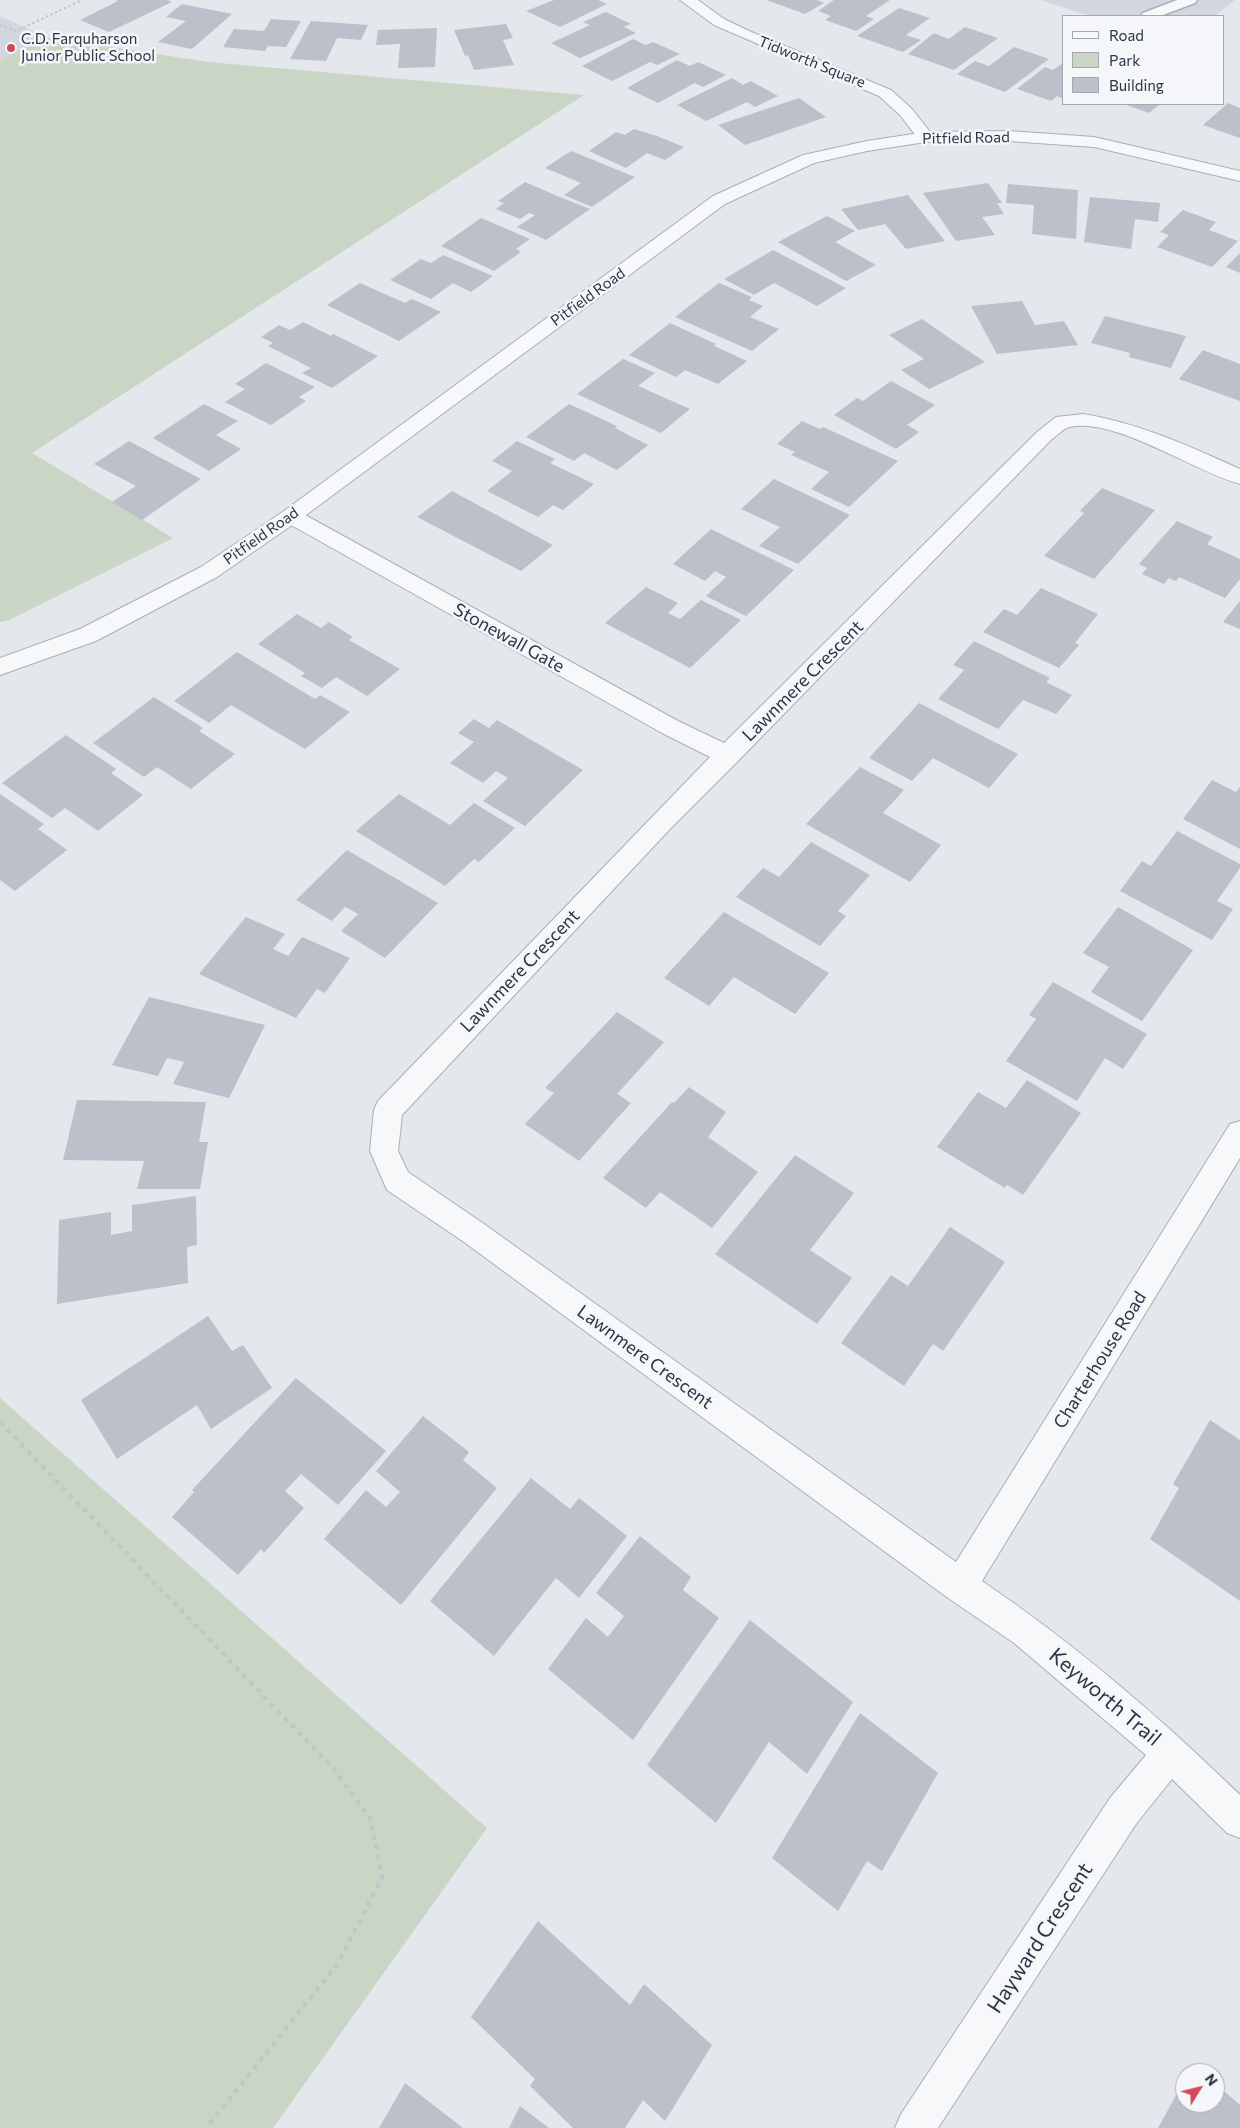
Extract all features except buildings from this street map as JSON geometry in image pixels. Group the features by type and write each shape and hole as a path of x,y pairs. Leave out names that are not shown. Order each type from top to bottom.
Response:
{"street":[{"name":"Tidworth Square","path":"688,0 719,22 744,34 885,93 906,112 926,137"},
{"name":"Pitfield Road","path":"0,667 88,635 193,582 291,516 719,200 809,159 867,146 926,137 1009,136 1094,142 1240,176"},
{"name":"Lawnmere Crescent","path":"960,1586 474,1233 397,1181 384,1151 388,1110 661,822 729,756 1044,436 1065,421 1086,421 1122,427 1240,477"},
{"name":"Stonewall Gate","path":"291,516 670,727 729,756"},
{"name":"Charterhouse Road","path":"960,1586 1240,1134"},
{"name":"Keyworth Trail","path":"960,1586 1026,1631 1171,1753 1240,1820"},
{"name":"Hayward Crescent","path":"915,2128 1123,1811 1171,1753"}],"lane":[{"path":"1151,15 1190,0"}],"path":[{"path":"0,25 16,31 82,0"},
{"path":"0,1422 333,1768 371,1820 382,1877 337,1965 206,2128"}],"shaded area":[{"path":"1041,0 1235,0 1216,15 1087,15"},
{"name":"C.D. Farquharson Junior Public School","path":"0,16 46,37 0,60"}],"green space":[{"path":"46,37 208,62 584,95 32,453 173,538 9,620 0,622 0,60"},
{"path":"0,1398 487,1828 273,2128 0,2128"}],"place":[{"name":"C.D. Farquharson Junior Public School","path":"11,48"}]}
